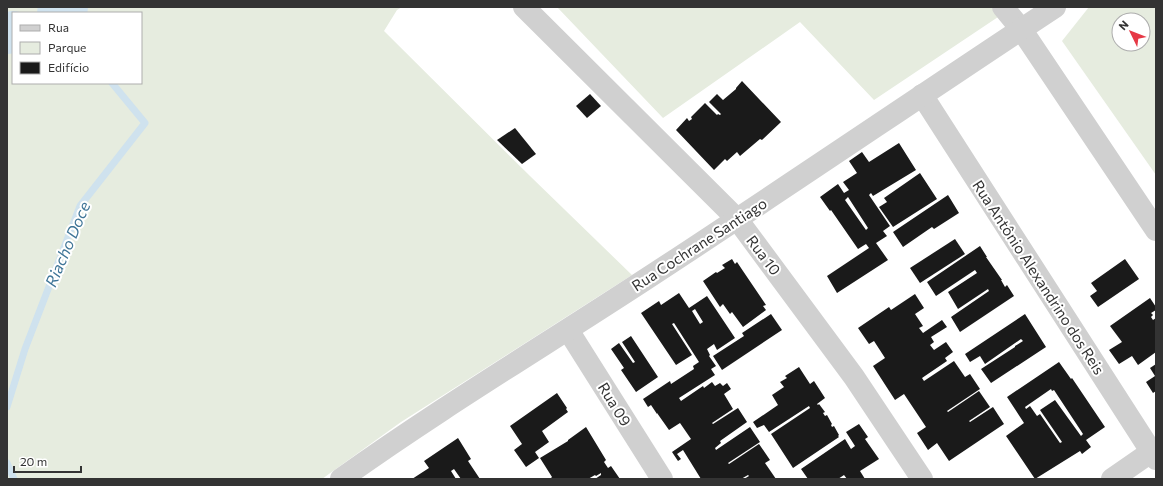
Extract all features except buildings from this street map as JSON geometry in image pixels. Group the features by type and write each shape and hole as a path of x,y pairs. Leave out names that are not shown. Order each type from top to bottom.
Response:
{"street":[{"name":"Rua 10","path":"524,7 737,219 854,377 922,479"},
{"path":"1003,7 1021,29 1156,230"},
{"name":"Rua Cochrane Santiago","path":"341,479 411,430 568,330 737,219 1055,7"},
{"name":"Rua Antônio Alexandrino dos Reis","path":"922,95 1154,455"},
{"name":"Rua 09","path":"568,330 662,479"},
{"path":"1112,479 1154,455"}],"green space":[{"path":"7,7 402,7 397,10 384,31 632,275 401,422 322,479 7,479"},
{"path":"557,7 1002,7 1007,11 874,100 800,22 663,118"},
{"path":"1089,7 1156,7 1156,175 1062,41"}],"waterway":[{"name":"Riacho Doce","path":"59,12 68,7"},
{"path":"7,34 12,32"},
{"name":"Riacho Doce","path":"7,407 25,349 80,206 145,123 113,84"},
{"name":"Riacho Doce","path":"7,463 14,479"}]}
